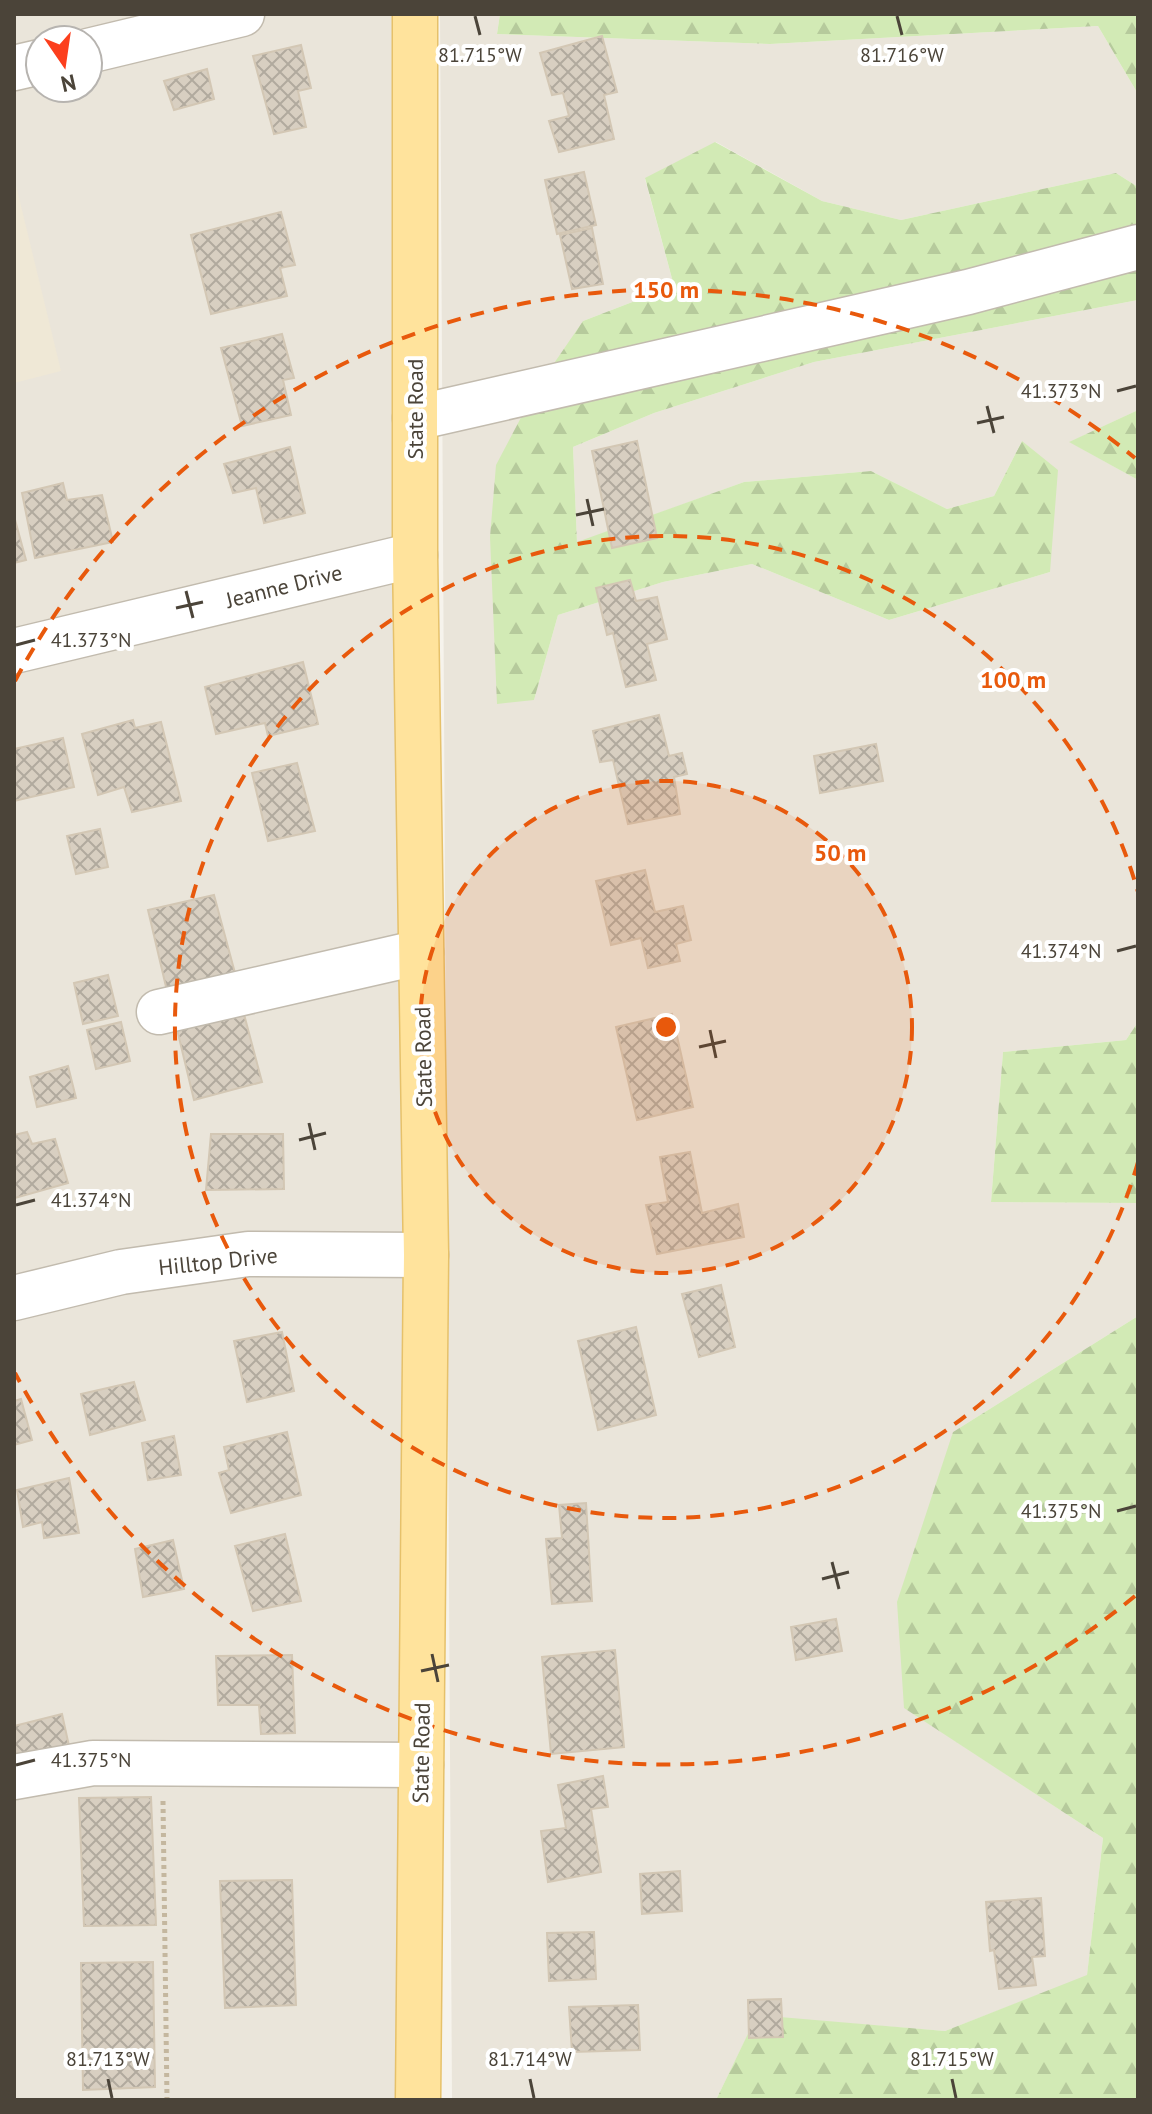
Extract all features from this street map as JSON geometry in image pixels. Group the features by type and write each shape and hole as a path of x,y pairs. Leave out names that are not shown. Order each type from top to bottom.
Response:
{"main road":[{"name":"State Road","path":"415,14 415,555 426,1255 418,2100"}],"street":[{"path":"104,47 242,14"},
{"path":"415,418 968,292 1138,247"},
{"name":"Jeanne Drive","path":"14,651 415,555"},
{"path":"159,1012 421,952"},
{"name":"Hilltop Drive","path":"14,1298 121,1272 248,1254 426,1255"},
{"path":"14,1777 93,1763 421,1765"}],"path":[{"path":"163,1763 167,2100"}],"shaded area":[{"path":"14,14 414,14 423,2100 14,2100"},
{"path":"440,14 500,14 497,34 770,44 1098,26 1138,94 1138,187 1116,173 901,220 822,201 716,142 645,179 674,286 583,321 534,700 558,615 663,582 752,564 889,620 1050,572 1022,441 994,496 947,509 871,471 744,482 577,543 573,447 654,413 814,362 1138,300 1138,410 1070,442 1138,480 1138,1022 1126,1040 1003,1052 991,1202 1138,1203 1138,1316 953,1432 905,1708 1103,1838 1087,1976 945,2031 757,2016 716,2100 452,2100"},
{"path":"14,177 61,371 14,383"}],"green space":[{"path":"500,14 1138,14 1138,94 1098,26 770,44 497,34"},
{"path":"715,142 822,201 901,220 1116,173 1138,187 1138,300 814,362 654,413 573,447 577,542 744,482 871,471 947,509 994,496 1022,441 1058,470 1050,572 889,620 752,564 663,582 558,615 534,700 497,704 490,537 496,465 535,391 583,321 674,286 645,178"},
{"path":"1138,410 1138,480 1069,442"},
{"path":"1138,1022 1138,1203 991,1202 1003,1052 1126,1040"},
{"path":"1138,1316 1138,2100 716,2100 757,2015 945,2031 1087,1975 1103,1838 904,1708 897,1602 953,1432"}],"building":[{"path":"602,36 617,92 604,95 614,139 559,152 549,121 569,116 563,93 552,95 540,53"},
{"path":"301,45 311,88 298,91 306,127 274,134 253,56"},
{"path":"207,69 214,99 174,110 164,81"},
{"path":"584,172 596,225 557,234 545,180"},
{"path":"281,212 295,265 280,268 287,296 211,314 191,235"},
{"path":"592,228 603,284 572,289 560,235"},
{"path":"282,334 294,378 283,380 291,415 242,426 221,348"},
{"path":"637,441 657,538 612,548 592,451"},
{"path":"290,447 305,513 264,523 256,488 233,493 224,464"},
{"path":"63,483 67,500 102,495 113,542 35,558 22,493"},
{"path":"14,516 26,560 14,563"},
{"path":"630,580 636,601 657,597 667,639 647,644 656,680 626,687 613,633 607,635 596,588"},
{"path":"303,662 318,724 268,736 265,723 216,734 205,687"},
{"path":"659,715 669,756 682,753 687,774 674,777 680,814 628,824 613,760 600,762 593,731"},
{"path":"133,720 135,728 161,722 181,801 132,812 124,787 98,795 82,734"},
{"path":"63,738 74,787 14,801 14,749"},
{"path":"876,744 883,781 820,793 814,756"},
{"path":"297,763 315,831 268,841 252,773"},
{"path":"100,829 108,867 76,874 67,836"},
{"path":"645,870 655,912 683,906 691,940 676,944 680,961 648,968 641,938 611,945 596,881"},
{"path":"214,895 235,973 167,991 148,910"},
{"path":"108,975 118,1016 83,1024 74,983"},
{"path":"241,1003 262,1082 194,1100 175,1021"},
{"path":"672,1014 693,1107 637,1120 616,1027"},
{"path":"121,1022 130,1061 96,1069 87,1030"},
{"path":"68,1066 76,1098 37,1107 30,1077"},
{"path":"27,1132 32,1144 55,1139 68,1183 15,1198 14,1135"},
{"path":"211,1134 283,1134 284,1189 206,1190"},
{"path":"690,1152 702,1213 738,1204 744,1237 657,1254 646,1205 668,1202 660,1157"},
{"path":"721,1285 735,1347 699,1357 682,1294"},
{"path":"636,1327 656,1415 598,1430 578,1341"},
{"path":"282,1332 294,1391 247,1402 234,1341"},
{"path":"134,1382 145,1420 90,1435 81,1394"},
{"path":"21,1399 32,1440 14,1445 14,1401"},
{"path":"287,1432 301,1495 231,1513 219,1473 229,1470 224,1447"},
{"path":"174,1436 181,1475 148,1480 142,1443"},
{"path":"69,1478 79,1533 44,1538 42,1522 23,1527 17,1490"},
{"path":"586,1503 592,1601 552,1604 546,1539 562,1538 559,1505"},
{"path":"285,1534 301,1601 253,1611 235,1546"},
{"path":"173,1540 184,1589 143,1597 135,1549"},
{"path":"836,1619 842,1651 796,1660 791,1627"},
{"path":"615,1650 624,1747 551,1754 542,1657"},
{"path":"292,1655 295,1733 261,1734 259,1705 218,1705 216,1656"},
{"path":"62,1714 69,1746 14,1759 14,1726"},
{"path":"603,1776 608,1807 591,1809 601,1872 548,1882 541,1831 566,1828 558,1785"},
{"path":"151,1797 156,1925 84,1926 79,1798"},
{"path":"680,1871 682,1911 642,1914 640,1874"},
{"path":"292,1880 296,2005 225,2008 220,1881"},
{"path":"1041,1898 1045,1956 1032,1957 1036,1985 999,1989 994,1950 990,1951 986,1902"},
{"path":"594,1932 596,1979 549,1981 547,1933"},
{"path":"153,1962 155,2087 83,2090 81,1963"},
{"path":"781,1999 783,2037 749,2038 748,2000"},
{"path":"638,2005 640,2050 572,2052 569,2007"}]}
